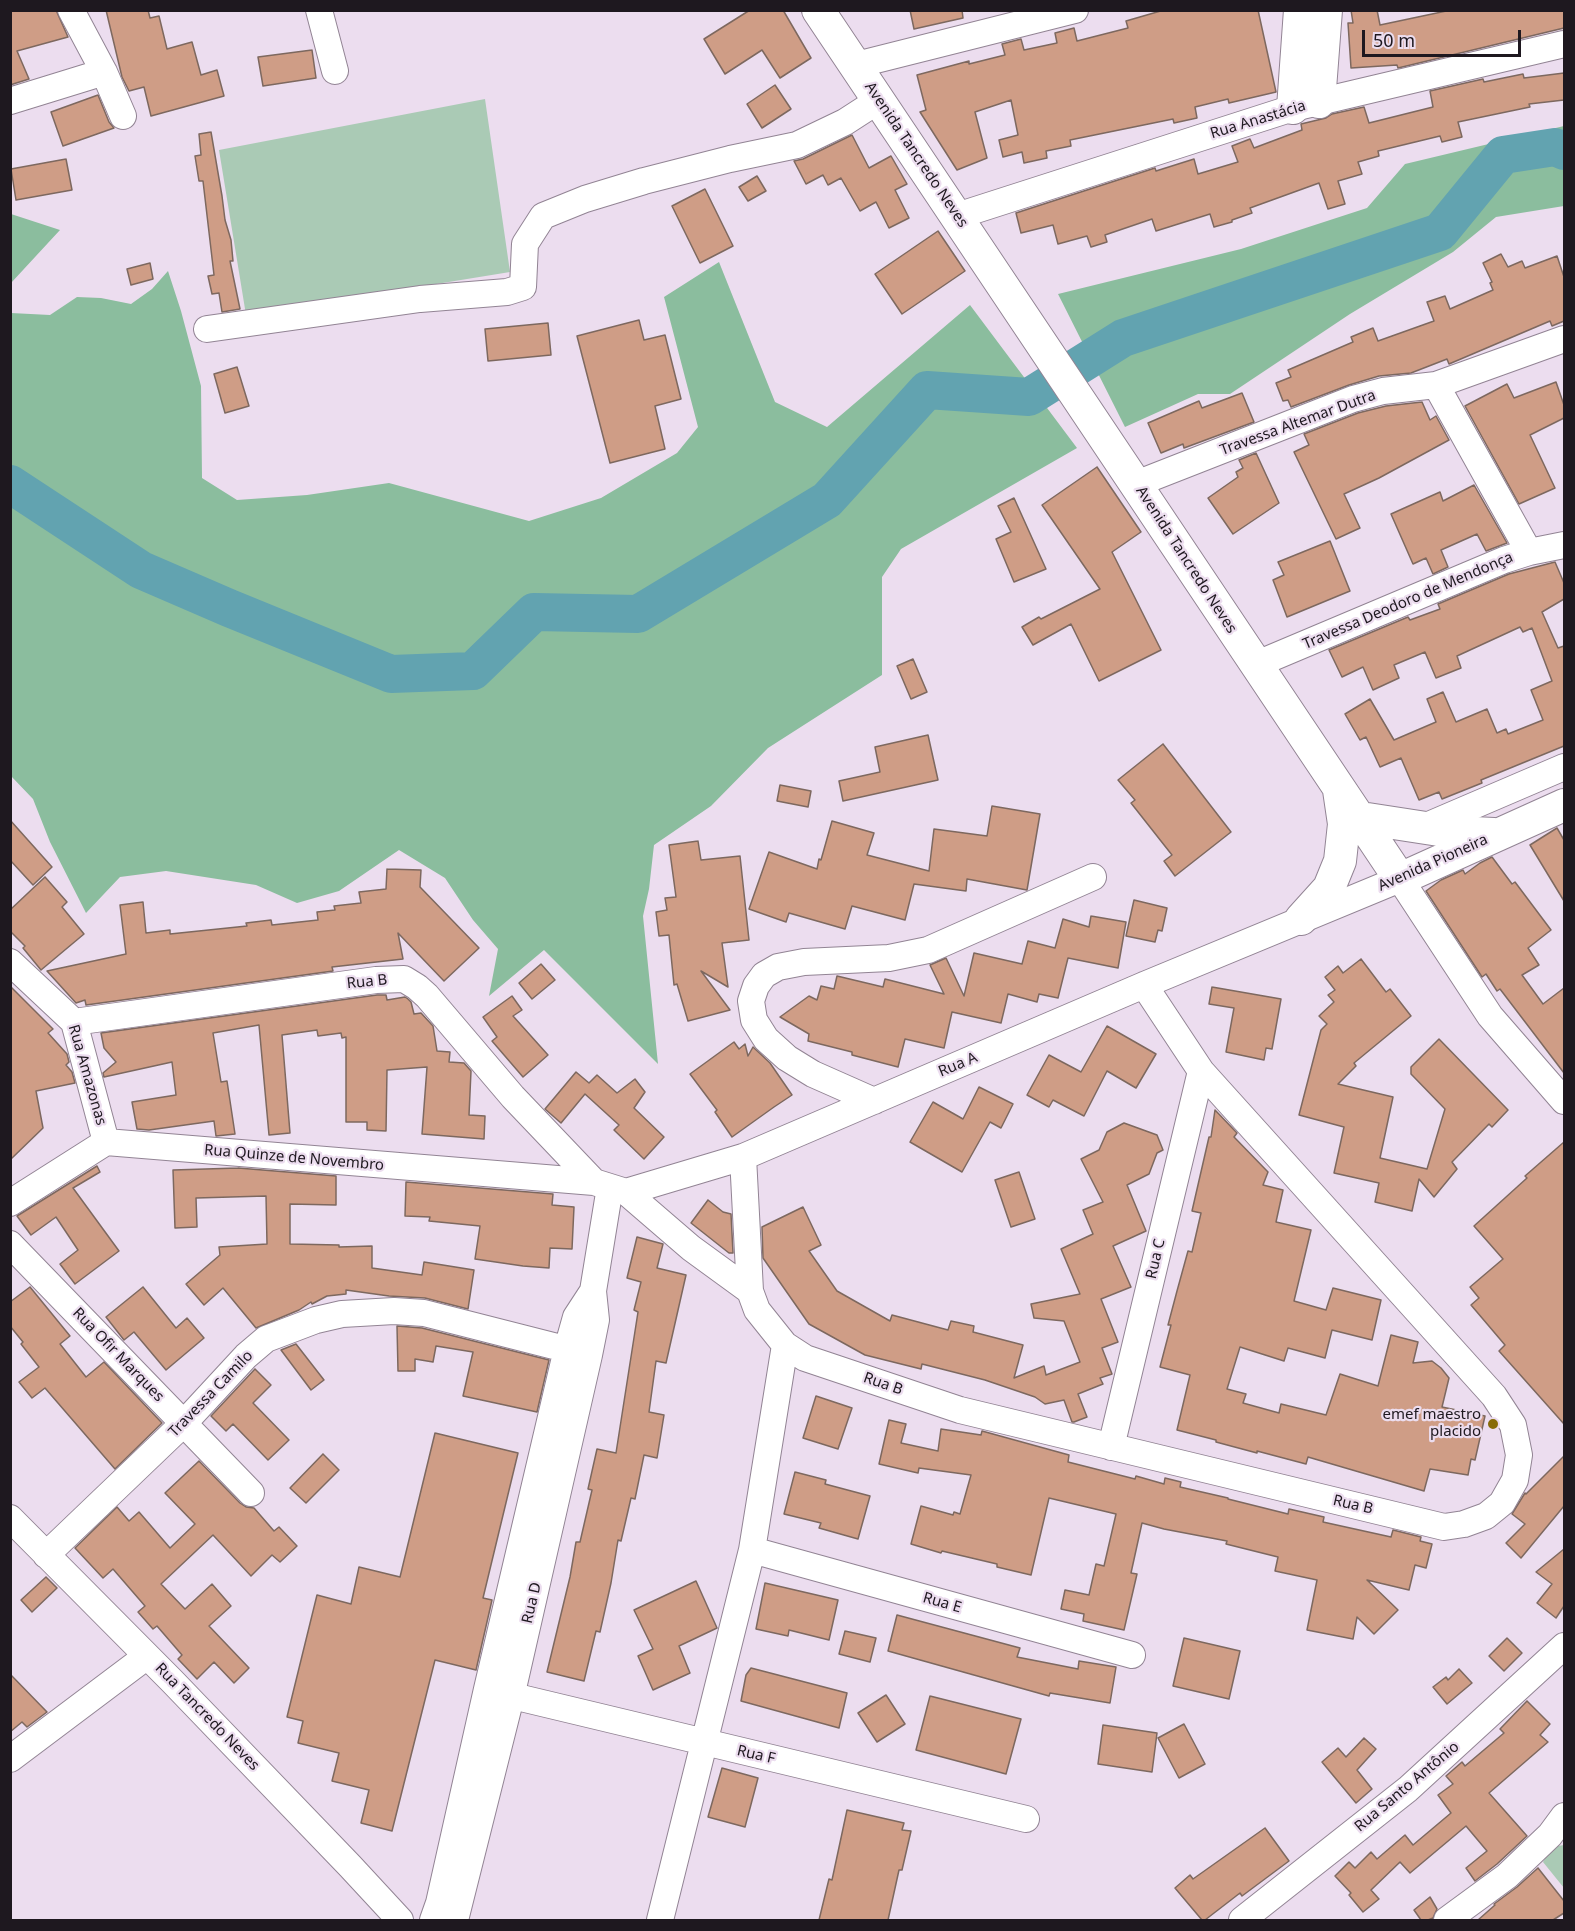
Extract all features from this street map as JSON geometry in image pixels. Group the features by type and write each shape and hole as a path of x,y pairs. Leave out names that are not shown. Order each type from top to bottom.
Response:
{"street":[{"path":"71,10 104,72 123,116"},
{"path":"319,10 334,71"},
{"name":"Avenida Tancredo Neves","path":"818,10 1255,665 1361,818 1490,1016 1564,1101"},
{"path":"856,65 1075,10"},
{"path":"1300,10 1306,105"},
{"path":"1306,105 1326,10"},
{"name":"Rua Anastácia","path":"957,216 1306,105 1564,44"},
{"path":"10,101 104,72"},
{"path":"207,329 420,299 507,292 523,287 525,244 543,216 585,199 644,181 797,145 845,122 879,100"},
{"name":"Travessa Altemar Dutra","path":"1136,484 1353,399 1383,391 1436,385 1564,339"},
{"path":"1436,385 1528,552"},
{"name":"Travessa Deodoro de Mendonça","path":"1255,665 1504,560 1528,552 1564,545"},
{"path":"1424,827 1564,767"},
{"path":"1301,919 1329,888 1340,861 1344,824 1339,786"},
{"name":"Avenida Pioneira","path":"1301,919 1400,879 1564,805"},
{"path":"1361,818 1452,832 1498,834"},
{"path":"874,1101 813,1074 787,1058 766,1039 754,1020 751,1001 756,986 764,975 778,967 804,962 889,958 928,950 1093,877"},
{"name":"Rua A","path":"610,1187 743,1157 1301,919"},
{"name":"Rua Amazonas","path":"10,962 74,1022 106,1142"},
{"name":"Rua B","path":"74,1022 376,980 404,979 427,996 513,1097 610,1187 750,1291 757,1310 785,1346 805,1358 960,1410 1444,1527 1464,1524 1486,1516 1502,1503 1515,1480 1519,1455 1513,1425 1494,1396 1201,1071 1144,985"},
{"name":"Rua C","path":"1111,1447 1201,1071"},
{"path":"10,1203 106,1142"},
{"name":"Rua Quinze de Novembro","path":"106,1142 610,1187"},
{"path":"743,1157 750,1291"},
{"name":"Rua D","path":"450,1915 511,1696 578,1352 576,1317 593,1291 610,1187"},
{"name":"Rua Ofir Marques","path":"10,1244 251,1493"},
{"name":"Travessa Camilo","path":"46,1555 184,1423 246,1356 266,1339 316,1320 342,1314 394,1311 424,1313 578,1352"},
{"path":"660,1920 752,1550 785,1346"},
{"name":"Rua D","path":"450,1915 487,1689 578,1352"},
{"name":"Rua Tancredo Neves","path":"10,1518 147,1656 400,1920"},
{"name":"Rua E","path":"752,1550 1132,1655"},
{"name":"Rua Santo Antônio","path":"1242,1920 1408,1789 1564,1646"},
{"path":"10,1759 147,1656"},
{"name":"Rua F","path":"487,1689 1026,1819"},
{"path":"1447,1920 1507,1876 1550,1835 1564,1816"}],"green space":[{"path":"485,99 510,272 246,315 219,150"},
{"path":"1564,126 1564,206 1496,217 1453,252 1350,314 1230,394 1198,394 1125,427 1058,294 1241,249 1367,208 1405,164"},
{"path":"10,214 60,230 11,283"},
{"path":"719,262 775,402 827,427 970,305 1077,448 901,549 882,577 882,675 768,748 711,806 654,845 643,916 658,1064 544,950 489,996 498,949 473,920 445,878 399,850 339,891 297,903 256,885 166,871 120,877 86,913 50,842 33,799 11,776 11,313 50,315 77,297 101,298 131,304 152,289 168,271 201,386 202,478 237,500 307,495 389,483 529,521 601,498 677,453 698,427 664,297"},
{"path":"1564,1845 1564,1888 1543,1862 1552,1847"}],"building":[{"path":"10,10 56,10 68,37 17,51 29,79 10,85"},
{"path":"106,10 148,10 150,18 159,16 167,49 192,42 201,75 217,70 224,96 151,116 144,87 129,91 122,77"},
{"path":"750,10 783,10 811,58 780,78 762,50 725,74 704,39"},
{"path":"910,10 962,10 963,18 914,29"},
{"path":"1164,10 1258,10 1276,92 1229,103 1228,99 1195,107 1197,118 1174,123 1173,119 1070,140 1071,146 1046,151 1047,158 1024,163 1022,152 1003,157 999,140 1018,135 1011,100 975,112 987,158 957,170 920,112 926,110 917,75 969,61 969,64 1005,55 1002,44 1021,39 1024,50 1057,43 1055,33 1074,28 1077,41 1128,28 1126,21"},
{"path":"1351,10 1377,10 1380,25 1451,10 1564,10 1564,28 1398,68 1397,65 1351,68 1348,23 1353,23"},
{"path":"312,50 316,78 263,86 258,57"},
{"path":"1564,73 1564,100 1529,104 1530,107 1458,122 1462,137 1442,142 1440,136 1378,151 1379,156 1358,162 1362,174 1338,181 1345,204 1328,209 1319,183 1250,208 1252,213 1214,227 1210,214 1156,231 1152,219 1105,235 1107,242 1091,247 1087,236 1058,244 1053,225 1021,233 1016,213 1155,168 1156,171 1194,159 1198,174 1238,162 1232,146 1250,139 1254,148 1302,130 1301,124 1326,118 1332,114 1364,107 1369,123 1433,107 1430,91 1483,79 1484,82 1523,74 1524,78"},
{"path":"775,85 791,109 762,128 747,104"},
{"path":"98,95 109,122 114,128 63,146 51,112"},
{"path":"211,132 225,220 231,240 233,261 230,261 240,309 222,312 219,293 212,294 208,276 214,275 203,181 199,181 195,156 201,155 199,134"},
{"path":"852,135 869,168 891,156 907,184 895,190 909,218 889,228 876,202 860,211 841,178 828,185 823,175 806,184 794,161 803,159"},
{"path":"66,159 72,190 16,200 11,169"},
{"path":"757,176 766,191 748,201 739,187"},
{"path":"705,189 733,246 700,263 672,206"},
{"path":"938,231 965,271 902,314 875,274"},
{"path":"1501,254 1508,267 1522,261 1525,268 1557,256 1564,277 1564,321 1552,326 1550,321 1449,364 1447,359 1411,373 1379,376 1291,407 1288,400 1283,401 1276,383 1291,377 1288,370 1353,342 1351,337 1373,328 1378,341 1434,321 1427,302 1445,296 1450,309 1493,290 1490,283 1492,282 1483,263"},
{"path":"150,263 153,279 131,285 127,269"},
{"path":"639,320 644,340 665,335 681,399 655,406 665,449 610,463 577,336"},
{"path":"548,323 551,355 488,361 485,329"},
{"path":"237,367 249,406 225,413 214,374"},
{"path":"1556,382 1564,405 1564,418 1530,435 1555,488 1519,504 1465,406 1507,384 1514,398"},
{"path":"1242,393 1254,422 1184,448 1183,444 1161,453 1148,423 1199,401 1202,408"},
{"path":"1422,402 1430,420 1436,416 1449,440 1344,494 1360,528 1336,539 1294,452 1309,445 1304,434 1358,413 1386,406"},
{"path":"1256,453 1279,503 1233,534 1208,498 1238,477 1236,472 1243,468 1239,460"},
{"path":"1097,467 1141,532 1112,552 1161,650 1099,681 1071,624 1033,645 1022,627 1100,589 1042,505"},
{"path":"1474,485 1507,543 1486,551 1477,534 1441,550 1448,567 1433,574 1426,558 1413,564 1391,514 1440,492 1443,501"},
{"path":"1014,498 1046,569 1014,582 996,539 1011,532 998,506"},
{"path":"1330,541 1350,591 1287,617 1273,580 1284,575 1278,562"},
{"path":"1555,562 1564,583 1564,599 1542,612 1558,648 1564,646 1564,746 1481,780 1482,783 1442,799 1439,792 1419,800 1401,758 1380,767 1366,737 1360,740 1345,714 1370,699 1394,740 1436,722 1427,699 1443,692 1456,722 1487,709 1497,733 1506,729 1508,734 1543,720 1531,690 1552,681 1532,628 1523,632 1520,627 1457,656 1461,668 1436,678 1425,652 1394,665 1399,678 1373,690 1363,667 1342,677 1329,650 1408,617 1410,620 1440,609 1438,604 1509,574"},
{"path":"913,659 927,692 911,699 897,666"},
{"path":"928,735 938,780 843,801 839,781 880,772 875,747"},
{"path":"1163,744 1231,832 1175,876 1164,861 1172,855 1131,803 1135,800 1118,780"},
{"path":"780,785 811,791 808,807 777,801"},
{"path":"992,806 1040,814 1027,890 967,879 966,891 914,884 905,920 852,906 845,929 789,913 786,922 749,909 769,852 817,869 832,821 874,833 867,855 929,871 934,829 987,836"},
{"path":"10,820 52,867 33,885 10,860"},
{"path":"1557,828 1564,840 1564,901 1530,845"},
{"path":"698,841 701,860 740,856 749,940 722,943 728,987 701,971 730,1010 688,1021 677,984 674,985 669,935 659,936 656,912 667,910 665,898 676,897 669,845"},
{"path":"1492,857 1512,884 1515,882 1551,930 1528,948 1539,965 1522,975 1543,1004 1564,988 1564,1073 1500,989 1497,991 1486,974 1482,977 1426,891 1441,880 1463,870 1465,874"},
{"path":"387,869 421,870 420,887 479,948 444,981 398,933 403,959 332,967 333,971 86,1005 85,1000 76,1003 47,971 126,954 120,905 143,902 146,933 170,930 170,934 247,926 246,923 271,920 272,925 318,920 317,912 335,910 334,906 361,903 359,892 386,889"},
{"path":"45,877 67,902 62,907 84,934 41,970 23,948 25,946 10,931 10,910"},
{"path":"1134,900 1167,908 1162,931 1158,930 1155,942 1126,936"},
{"path":"1091,916 1126,922 1118,968 1068,958 1058,998 1039,994 1037,1002 1008,994 1001,1023 952,1012 944,1048 905,1039 898,1067 808,1041 809,1034 780,1017 809,996 817,1000 821,986 834,989 837,976 883,987 885,979 944,994 930,965 946,958 964,996 974,953 1022,964 1028,941 1055,948 1063,919 1089,927"},
{"path":"1361,959 1386,992 1390,989 1411,1016 1354,1063 1356,1066 1338,1084 1393,1097 1380,1158 1427,1169 1445,1109 1411,1074 1411,1067 1439,1039 1508,1110 1492,1127 1489,1124 1452,1162 1457,1169 1434,1197 1419,1179 1412,1211 1375,1202 1379,1183 1334,1173 1344,1127 1299,1115 1321,1030 1327,1024 1319,1016 1334,1002 1328,995 1335,990 1325,977 1338,966 1343,973"},
{"path":"541,964 555,980 532,999 519,983"},
{"path":"10,986 53,1029 48,1033 67,1054 69,1062 66,1065 72,1072 75,1083 36,1091 43,1128 10,1160"},
{"path":"1212,987 1281,999 1272,1049 1266,1048 1264,1060 1226,1052 1234,1008 1209,1004"},
{"path":"386,995 387,1000 405,997 408,999 414,1014 421,1013 433,1026 437,1051 450,1052 449,1062 464,1063 471,1071 469,1115 485,1116 484,1139 422,1134 427,1067 387,1070 386,1131 367,1130 367,1122 346,1122 346,1037 342,1038 341,1033 318,1036 317,1030 282,1035 290,1133 269,1135 259,1025 213,1033 221,1082 227,1081 235,1134 216,1136 214,1121 149,1130 137,1129 132,1102 176,1095 172,1062 104,1077 103,1073 116,1062 104,1048 101,1033"},
{"path":"512,996 522,1010 513,1016 548,1055 523,1077 492,1041 497,1037 483,1017"},
{"path":"1107,1026 1156,1054 1136,1088 1107,1071 1084,1116 1053,1100 1049,1107 1027,1095 1049,1055 1081,1072"},
{"path":"734,1042 739,1049 745,1044 748,1056 753,1047 770,1063 792,1095 732,1137 715,1112 717,1110 690,1074"},
{"path":"576,1072 589,1083 597,1075 617,1093 635,1079 645,1092 634,1108 664,1137 644,1159 614,1130 619,1125 585,1094 561,1123 545,1109"},
{"path":"979,1087 1013,1104 1001,1128 990,1122 962,1172 910,1142 933,1102 963,1119"},
{"path":"1215,1110 1237,1133 1234,1137 1268,1172 1263,1185 1283,1190 1276,1222 1311,1230 1294,1301 1326,1310 1333,1288 1381,1300 1372,1340 1332,1330 1325,1358 1288,1348 1284,1361 1240,1347 1227,1389 1246,1394 1243,1403 1279,1413 1281,1404 1326,1415 1340,1374 1378,1386 1391,1335 1418,1342 1413,1363 1432,1361 1449,1378 1442,1407 1485,1416 1475,1460 1471,1459 1468,1475 1430,1469 1424,1491 1308,1457 1306,1464 1257,1451 1257,1453 1177,1430 1190,1375 1160,1367 1177,1291 1188,1251 1192,1252 1201,1213 1192,1211 1209,1137 1211,1137"},
{"path":"1124,1123 1157,1135 1163,1150 1157,1153 1149,1174 1127,1185 1146,1231 1113,1246 1131,1287 1101,1299 1118,1342 1102,1348 1112,1374 1100,1378 1103,1384 1078,1394 1087,1417 1074,1422 1072,1422 1064,1400 1045,1404 1035,1397 985,1380 922,1364 921,1369 865,1355 809,1324 763,1258 762,1227 803,1207 821,1245 809,1251 837,1291 890,1321 892,1315 948,1330 951,1321 974,1326 973,1332 1023,1345 1014,1378 1044,1366 1046,1375 1080,1362 1064,1321 1034,1318 1031,1304 1080,1294 1061,1249 1093,1234 1083,1210 1103,1202 1081,1159 1099,1150 1107,1132"},
{"path":"1564,1142 1564,1424 1499,1351 1505,1345 1471,1305 1479,1298 1470,1287 1503,1259 1474,1226"},
{"path":"97,1166 100,1172 73,1188 119,1251 75,1284 60,1264 78,1250 56,1217 31,1235 17,1216"},
{"path":"238,1168 336,1176 336,1205 290,1204 290,1244 339,1245 339,1247 372,1246 372,1268 422,1275 424,1262 474,1270 468,1309 425,1298 346,1290 346,1294 327,1296 312,1304 311,1302 299,1310 256,1328 223,1288 204,1305 186,1284 220,1255 219,1247 267,1244 266,1196 196,1198 197,1227 175,1228 173,1170"},
{"path":"1019,1172 1035,1219 1011,1227 995,1180"},
{"path":"406,1182 553,1194 552,1205 574,1207 572,1249 550,1248 549,1268 475,1259 480,1226 429,1221 430,1217 405,1216"},
{"path":"708,1200 723,1212 731,1214 733,1253 729,1253 691,1223"},
{"path":"637,1237 663,1244 657,1268 686,1275 666,1363 656,1361 649,1412 664,1415 657,1458 644,1455 635,1499 631,1498 621,1541 618,1540 600,1632 596,1631 584,1681 547,1672 576,1542 580,1542 592,1490 588,1489 597,1449 616,1453 638,1312 634,1310 641,1282 627,1278"},
{"path":"30,1287 70,1336 60,1344 86,1377 104,1362 162,1423 115,1469 45,1388 32,1398 19,1382 39,1367 10,1326 10,1302"},
{"path":"143,1287 176,1328 187,1318 204,1338 166,1370 134,1332 124,1340 106,1317"},
{"path":"397,1326 422,1328 549,1360 537,1412 463,1396 473,1352 436,1346 433,1362 415,1359 415,1371 398,1371"},
{"path":"296,1344 324,1380 311,1390 281,1350"},
{"path":"255,1369 271,1385 253,1403 289,1440 268,1460 233,1424 226,1431 211,1416"},
{"path":"816,1396 852,1408 838,1449 803,1438"},
{"path":"889,1420 906,1424 901,1443 938,1451 941,1429 981,1435 982,1431 1069,1455 1068,1462 1135,1479 1136,1476 1164,1484 1165,1478 1181,1482 1180,1487 1288,1514 1289,1509 1324,1517 1323,1522 1391,1537 1393,1530 1421,1537 1420,1541 1432,1544 1426,1568 1415,1565 1409,1590 1367,1580 1398,1610 1374,1634 1357,1617 1353,1639 1307,1630 1317,1580 1275,1571 1278,1557 1226,1544 1227,1541 1142,1523 1131,1573 1137,1574 1124,1630 1083,1621 1084,1614 1061,1609 1065,1590 1089,1595 1096,1564 1104,1566 1116,1514 1049,1498 1031,1575 997,1567 997,1564 942,1551 941,1553 911,1544 921,1506 953,1515 954,1512 960,1514 971,1475 919,1468 918,1473 879,1464"},
{"path":"435,1433 518,1453 483,1598 492,1600 476,1670 435,1660 392,1831 361,1823 369,1790 332,1781 339,1753 298,1743 303,1721 287,1717 317,1595 351,1604 359,1567 400,1577"},
{"path":"323,1454 339,1470 306,1503 290,1488"},
{"path":"1564,1456 1564,1506 1521,1558 1506,1543 1525,1524 1512,1514 1525,1493"},
{"path":"199,1461 240,1503 254,1508 274,1531 279,1527 297,1546 280,1562 272,1555 251,1576 213,1535 161,1584 185,1609 212,1584 231,1606 209,1626 249,1668 234,1683 214,1662 197,1679 178,1659 182,1655 157,1626 153,1629 138,1612 145,1606 113,1569 103,1578 75,1548 117,1507 129,1521 139,1512 170,1548 195,1524 165,1493"},
{"path":"795,1472 826,1480 825,1484 870,1496 858,1539 819,1528 821,1523 784,1514"},
{"path":"1564,1549 1564,1606 1556,1618 1537,1603 1552,1584 1536,1572"},
{"path":"46,1577 57,1588 32,1612 21,1600"},
{"path":"696,1581 717,1628 679,1646 690,1673 653,1690 638,1656 653,1649 634,1610"},
{"path":"765,1583 838,1600 829,1640 789,1630 788,1636 756,1629"},
{"path":"897,1615 1020,1648 1017,1657 1078,1669 1079,1661 1116,1667 1110,1703 1050,1693 1049,1696 888,1651"},
{"path":"845,1631 876,1638 870,1662 839,1654"},
{"path":"1184,1638 1240,1651 1229,1699 1173,1686"},
{"path":"1507,1638 1522,1653 1504,1671 1489,1656"},
{"path":"751,1668 847,1693 839,1728 741,1701 746,1675"},
{"path":"1459,1669 1472,1683 1447,1704 1433,1687 1446,1677 1448,1680"},
{"path":"10,1674 47,1712 27,1727 22,1722 10,1732"},
{"path":"886,1695 905,1724 877,1742 858,1713"},
{"path":"930,1696 1021,1719 1006,1774 916,1750"},
{"path":"1527,1701 1550,1724 1540,1735 1548,1742 1489,1793 1527,1836 1475,1881 1466,1868 1487,1851 1466,1826 1410,1873 1400,1862 1371,1890 1379,1899 1363,1912 1349,1895 1351,1893 1335,1876 1349,1862 1355,1868 1371,1852 1377,1859 1405,1835 1413,1845 1451,1813 1438,1795 1453,1784 1446,1776 1462,1762 1465,1766 1504,1733 1500,1729"},
{"path":"1184,1724 1205,1764 1179,1778 1158,1738"},
{"path":"1103,1725 1157,1733 1152,1772 1098,1764"},
{"path":"1364,1738 1376,1749 1357,1770 1372,1789 1356,1803 1322,1762 1338,1748 1346,1757"},
{"path":"722,1768 758,1778 745,1827 708,1817"},
{"path":"847,1810 904,1823 902,1830 911,1831 902,1870 899,1870 888,1920 819,1920 829,1879 832,1880"},
{"path":"1265,1828 1289,1861 1242,1896 1240,1893 1202,1920 1175,1888 1190,1875 1193,1879"},
{"path":"1538,1868 1564,1901 1564,1913 1553,1920 1478,1920 1494,1904"},
{"path":"1430,1897 1437,1909 1433,1918 1421,1920 1414,1910"}],"waterway":[{"path":"10,484 141,570 391,674 473,671 534,612 638,614 827,500 927,390 1029,397 1123,338 1440,232 1503,155 1555,147 1564,151"}],"place":[{"name":"emef maestro placido","path":"1493,1424"}]}
